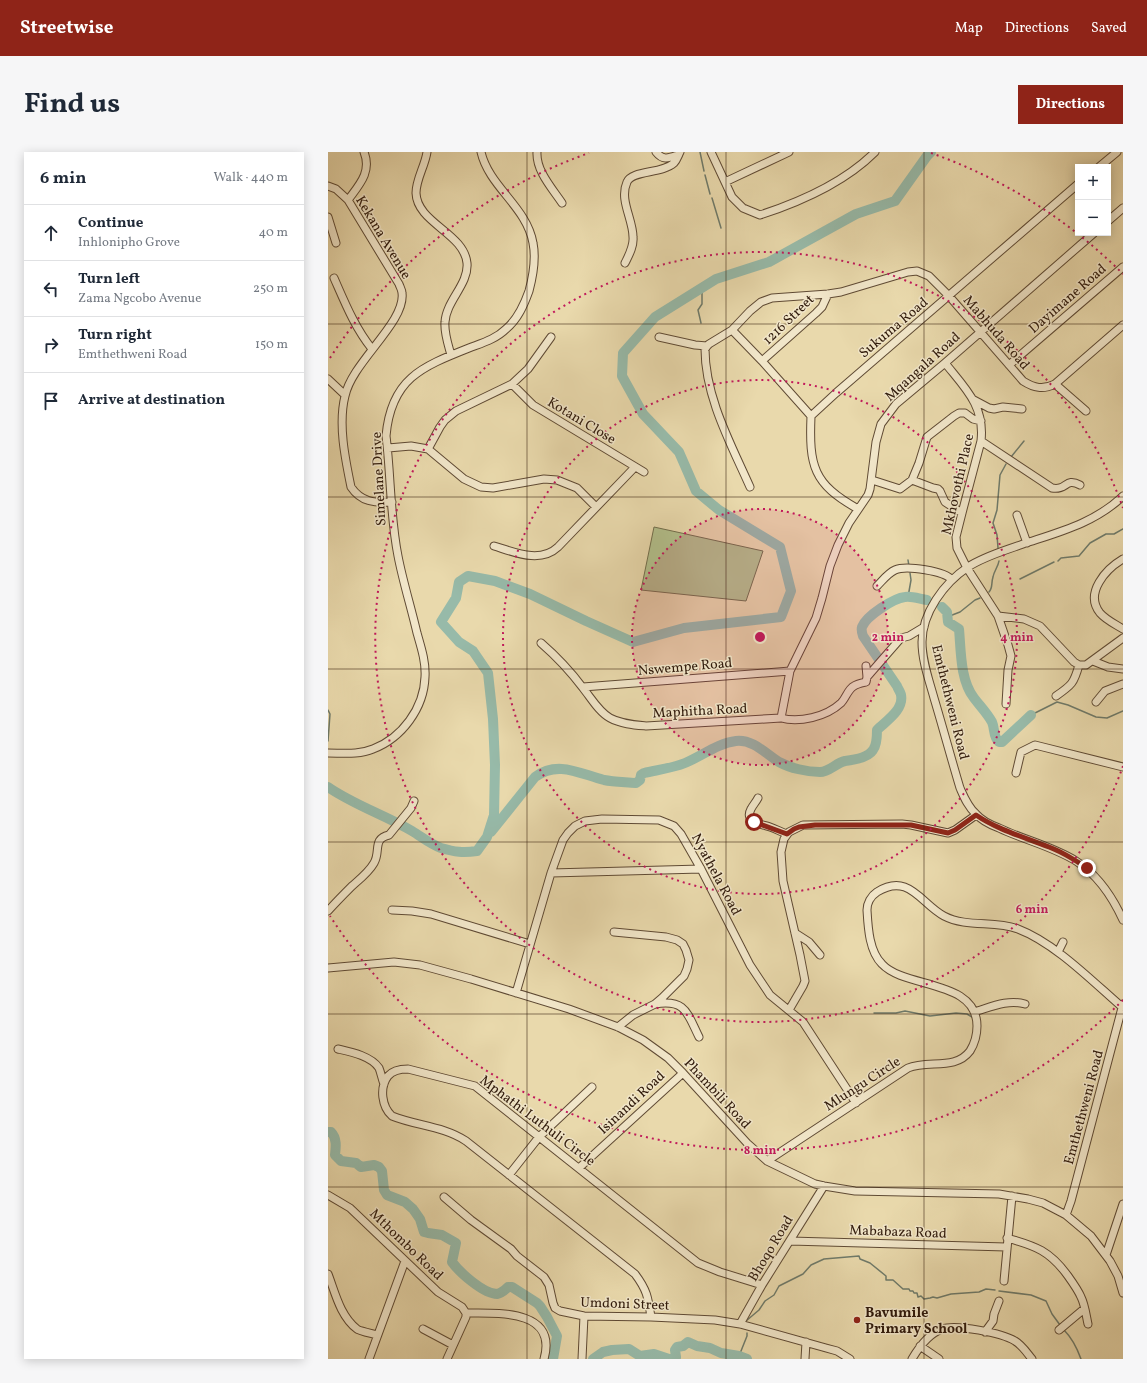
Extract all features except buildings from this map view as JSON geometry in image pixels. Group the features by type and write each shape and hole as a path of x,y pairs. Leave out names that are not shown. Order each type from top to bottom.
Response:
{"street":[{"path":"348,200 363,180 367,167 364,152"},
{"path":"427,152 416,187 416,195 419,204 428,216 460,245 465,253 467,264 465,277 448,309 445,322 445,335 452,355"},
{"name":"Simelane Drive","path":"328,753 353,753 373,749 391,739 402,731 410,721 423,692 425,676 423,656 394,535 386,436 393,403 402,388 414,374 429,365 493,339 506,330 517,317 525,302 532,281 534,262 533,244 529,228 488,170 481,152"},
{"path":"537,152 536,161 562,203"},
{"path":"656,152 661,158 679,153"},
{"path":"711,152 732,197 743,208 760,215 788,205 835,182 857,168 875,152"},
{"path":"725,182 789,152"},
{"path":"1103,164 1117,152"},
{"path":"625,263 634,238 626,204 626,186 628,180 636,175 666,168 673,164 679,153"},
{"name":"Kekana Avenue","path":"328,186 336,189 348,200 399,284 402,293 398,313 356,370 349,382 345,394 342,416 343,437 351,487 355,493 368,502 392,502"},
{"name":"Sukuma Road","path":"811,416 1075,187"},
{"path":"1111,218 1123,208"},
{"path":"328,218 336,243"},
{"name":"Mqangala Road","path":"780,718 790,671 816,618 830,566 838,545 849,523 868,495 872,480 876,442 881,424 896,404 1091,236"},
{"name":"Dayimane Road","path":"1009,365 1123,267"},
{"name":"Mabhuda Road","path":"708,345 732,330 761,302 772,298 841,292 917,271 929,276 949,296 1023,381 1031,386 1040,388 1055,384"},
{"path":"334,278 356,327 372,349"},
{"name":"1216 Street","path":"762,361 822,308 828,294"},
{"path":"1086,411 1055,384 1123,325"},
{"path":"732,330 811,416 810,448 813,463 818,474 824,485 840,499 858,509"},
{"path":"428,449 445,420 456,411 512,384 528,369 551,338"},
{"path":"659,338 695,345 708,345 705,355 708,378 716,406 724,431 750,487"},
{"name":"Mkhovothi Place","path":"945,363 974,400 981,421 981,442 956,537 957,548 967,568 998,616 1010,656 1006,704"},
{"path":"328,379 345,394"},
{"name":"Kotani Close","path":"512,384 533,405 644,472"},
{"path":"974,400 994,409 1004,407 1022,409"},
{"path":"872,480 899,490 912,480 927,437 959,413 965,413 973,419 981,421"},
{"path":"981,442 1052,488 1060,488 1071,482 1080,485"},
{"path":"388,448 411,446 428,449 464,478 482,487 493,488 544,479 558,480 577,488 596,506"},
{"path":"494,546 534,556 550,552 558,547 635,467"},
{"path":"912,480 938,489 945,502 962,513"},
{"name":"Emthethweni Road","path":"1123,496 1107,509 1091,519 987,557 967,568 952,580 937,599 924,627 922,642 923,657 928,677 960,788 968,805 976,815 989,824 1010,834 1050,847 1087,868 1109,892 1123,920"},
{"path":"1017,515 1027,543"},
{"path":"1123,559 1114,564 1104,574 1098,583 1094,597 1097,608 1101,614 1123,630"},
{"path":"877,586 893,571 900,568 941,573 950,577 952,580"},
{"path":"998,616 1024,619 1040,626 1074,662 1079,665 1086,666 1123,638"},
{"name":"Maphitha Road","path":"541,643 583,687 599,709 610,718 629,724 646,726 780,718 791,721 810,719 840,704 853,686 866,682 867,678 901,638 909,636 924,627"},
{"path":"1093,661 1108,668 1123,669"},
{"path":"1056,696 1073,682 1079,665"},
{"path":"866,666 867,678"},
{"name":"Nswempe Road","path":"583,687 790,671"},
{"path":"1096,702 1105,692 1123,684"},
{"path":"1016,773 1021,752 1035,745 1123,766"},
{"path":"758,798 751,809 751,819 758,824 768,826 787,834"},
{"path":"328,911 374,865 378,854 378,844 380,840 391,833 410,811 414,801"},
{"path":"789,1010 805,981 783,881 781,852 784,839 787,834 803,825 911,825 948,833 955,830 976,815"},
{"name":"Nyathela Road","path":"516,993 551,873 563,840 568,833 575,826 585,821 602,819 653,819 665,822 674,826 681,834 701,869 750,965 770,995 779,1004 803,1022 856,1103"},
{"path":"551,873 701,869"},
{"path":"1025,1004 1017,1002 1004,1003 974,1012 967,1002 960,996 931,984 896,974 888,969 881,963 874,953 870,939 867,908 868,902 875,893 883,888 902,886 911,889 945,916 960,922 996,924 1019,930 1031,935 1058,952 1123,1006"},
{"path":"392,910 431,914 530,944"},
{"path":"614,932 666,937 677,940 683,944 689,960 684,976 655,1004"},
{"path":"795,933 809,942 820,955"},
{"path":"1058,952 1063,942"},
{"name":"Phambili Road","path":"328,968 407,962 444,971 516,993 589,1016 618,1027 643,1040 668,1058 747,1144 767,1161 815,1184 855,1191 1012,1196 1042,1203 1066,1215 1091,1236 1106,1255 1115,1271 1123,1294"},
{"path":"618,1027 633,1015 655,1004 667,1002 674,1003 686,1011 699,1036"},
{"name":"Emthethweni Road","path":"1066,1215 1123,1006"},
{"name":"Mlungu Circle","path":"767,1161 915,1064 950,1063 962,1059 973,1047 976,1039 977,1021 974,1012"},
{"path":"338,1049 359,1055 375,1064 379,1069 384,1084 383,1094 386,1111 392,1116 455,1134 635,1274 648,1295 652,1316"},
{"name":"Mphathi Luthuli Circle","path":"384,1084 388,1075 397,1070 408,1069 475,1086 698,1262 707,1267 762,1285"},
{"name":"Isinandi Road","path":"579,1168 683,1073"},
{"path":"509,1175 539,1137 592,1087"},
{"name":"Bhoqo Road","path":"740,1324 762,1285 824,1186"},
{"name":"Mthombo Road","path":"328,1195 350,1208 438,1292 462,1307 466,1313"},
{"path":"1004,1281 1012,1196"},
{"name":"Umdoni Street","path":"444,1197 544,1277 549,1285 555,1308 565,1313 584,1316 652,1316 715,1320 740,1324 806,1342 837,1352 850,1359"},
{"path":"1106,1255 1123,1204"},
{"path":"1007,1238 1042,1250 1055,1260 1075,1286 1082,1298 1088,1324"},
{"name":"Mababaza Road","path":"790,1240 1006,1247"},
{"path":"369,1359 405,1261"},
{"path":"1115,1271 1123,1268"},
{"path":"328,1274 339,1304 348,1318 358,1330 377,1335"},
{"path":"985,1332 993,1321 999,1301"},
{"path":"1059,1330 1084,1309"},
{"path":"447,1359 466,1317 466,1313 509,1314 527,1318 534,1322 541,1328 545,1340 544,1359"},
{"path":"582,1359 584,1316"},
{"path":"912,1359 920,1346 937,1332 952,1326 1000,1335 1015,1341 1032,1359"},
{"path":"423,1329 453,1345"},
{"path":"805,1359 806,1342"},
{"path":"920,1346 939,1359"}],"green space":[{"path":"654,527 763,551 746,601 641,590"}],"waterway":[{"path":"700,152 704,171"},
{"path":"328,787 348,799 402,825 441,848 459,852 477,851 487,837 494,815 495,765 493,719 488,673 473,651 459,642 441,622 456,598 459,582 468,576 495,581 530,594 633,642 684,628 781,617 791,591 780,547 719,510 696,491 679,452 643,414 622,376 623,353 655,317 716,279 769,262 856,214 895,201 931,152"},
{"path":"705,175 710,194"},
{"path":"712,198 721,228"},
{"path":"701,323 698,310 702,304 702,288"},
{"path":"1011,457 1024,441"},
{"path":"998,548 997,535 993,523 997,510 1000,475 1006,464"},
{"path":"1058,561 1061,558 1079,556 1090,543 1106,534 1114,534 1123,529"},
{"path":"908,560 909,566"},
{"path":"989,592 999,561"},
{"path":"1020,579 1054,562"},
{"path":"908,597 911,580 910,573"},
{"path":"491,832 535,777 552,769 569,770 604,780 636,783 640,780 641,775 644,773 680,765 716,747 736,741 748,742 783,764 793,768 810,771 823,772 842,762 868,755 875,746 877,730 894,715 900,706 901,695 897,686 863,636 862,627 874,613 900,598 913,597 927,600"},
{"path":"947,617 960,612 975,600 980,598"},
{"path":"942,607 947,612 948,622 959,629 962,665 966,683 969,691 992,722 997,740 1002,742 1031,715"},
{"path":"1031,715 1057,702 1096,717 1107,718 1123,711"},
{"path":"328,710 330,714 328,741"},
{"path":"874,1013 896,1013 905,1011 930,1016 956,1013 967,1014 972,1017"},
{"path":"328,1132 333,1134 336,1146 335,1155 341,1161 356,1163 361,1167 374,1165 379,1167 382,1171 384,1190 387,1195 405,1202 413,1209 420,1219 424,1232 442,1235 456,1243 452,1262 466,1277 479,1287 492,1293 499,1294 508,1287 512,1287 540,1306 557,1336 553,1359"},
{"path":"746,1321 759,1310 765,1301 774,1295 779,1286 803,1274 811,1265 824,1259 859,1256 860,1259 870,1263 886,1276 886,1280 893,1280 903,1289 909,1289 910,1291 917,1293 918,1297 921,1296 924,1299 933,1297 937,1298 951,1294 979,1292 986,1289 995,1290"},
{"path":"999,1291 1031,1295 1046,1301 1052,1314 1060,1325"},
{"path":"1064,1330 1074,1343 1081,1359"},
{"path":"739,1356 747,1333"},
{"path":"671,1359 676,1357 675,1350 677,1347 683,1346 688,1342 697,1346 710,1348 721,1353 747,1359"},
{"path":"593,1359 603,1352 629,1349 640,1356 654,1354 669,1359"}],"place":[{"name":"Bavumile Primary School","path":"857,1320"}],"route":[{"path":"754,822 787,834 803,825 902,824 948,833 955,830 976,815 989,824 1010,834 1050,847 1076,860 1087,868"}]}
